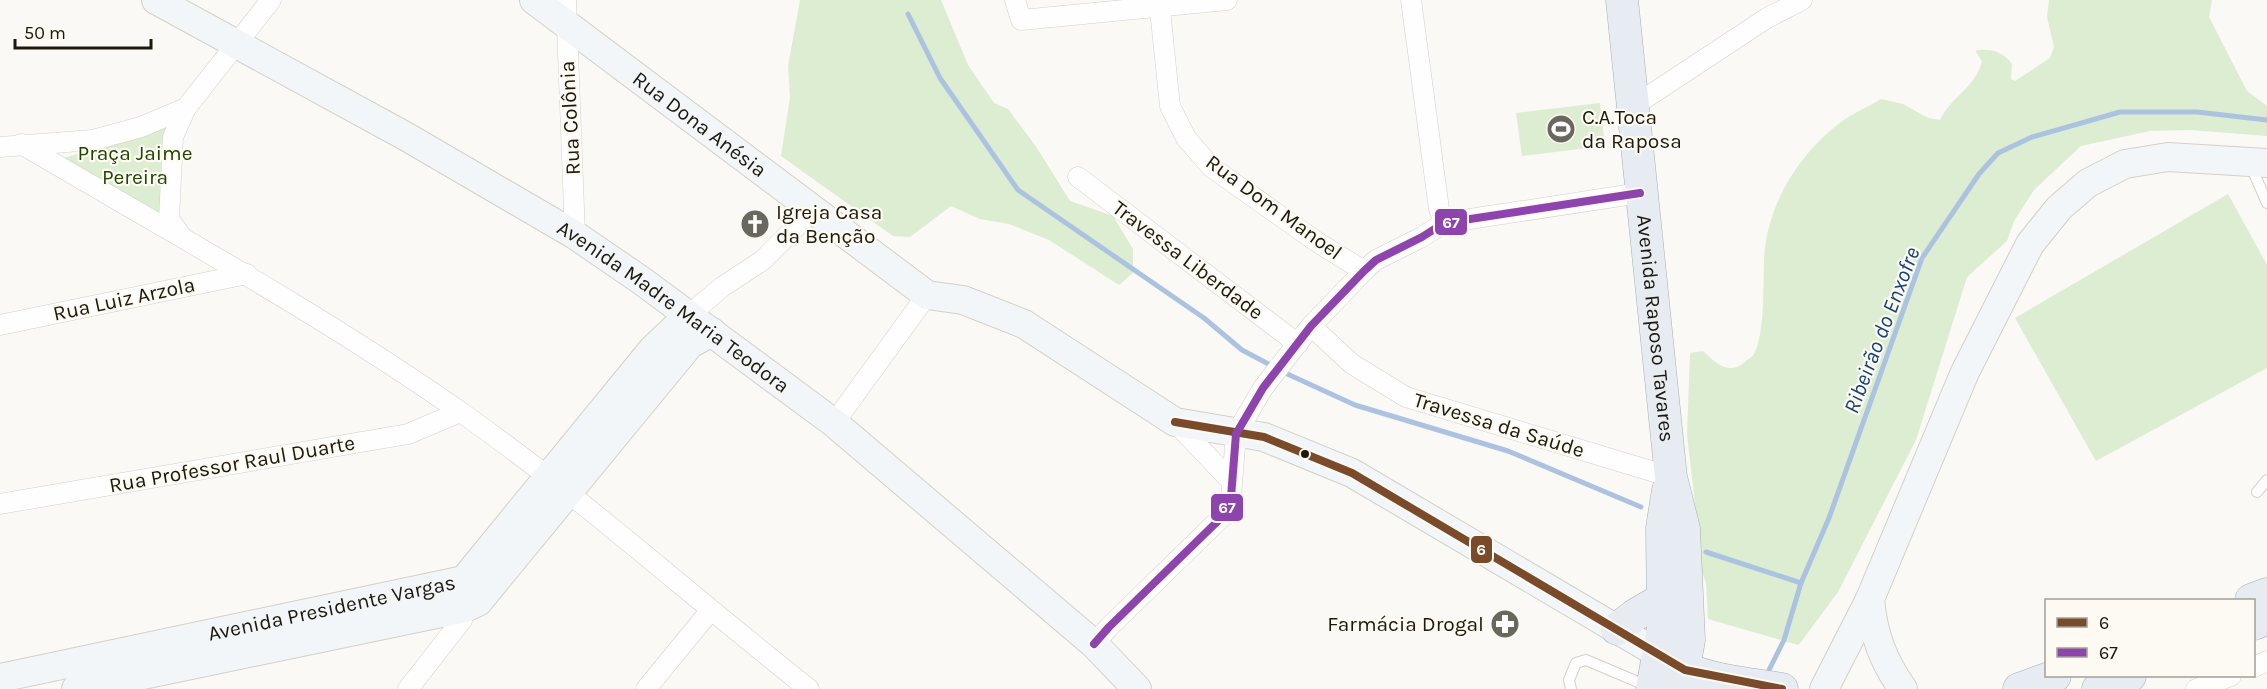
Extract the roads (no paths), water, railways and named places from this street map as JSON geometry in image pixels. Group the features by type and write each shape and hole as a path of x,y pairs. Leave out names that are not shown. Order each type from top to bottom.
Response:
{"main road":[{"name":"Avenida Raposo Tavares","path":"1622,0 1640,193 1671,477 1684,528 1689,640 1666,678"},
{"name":"Avenida Raposo Tavares","path":"1666,678 1662,528 1671,477"},
{"path":"1617,629 1664,598"},
{"path":"2019,689 2050,677"},
{"path":"2098,689 2125,677"},
{"path":"1666,678 1735,681 1782,689"}],"street":[{"name":"Avenida Madre Maria Teodora","path":"156,0 407,137 575,235 689,315 834,423 1094,644 1137,689"},
{"path":"184,240 169,219 173,136 186,108 271,0"},
{"name":"Rua Dona Anésia","path":"534,0 566,13 813,210 927,296"},
{"path":"1016,0 1021,20 1159,3 1227,0"},
{"path":"1411,0 1439,209 1444,223"},
{"path":"1632,107 1767,18 1802,0"},
{"name":"Rua Dom Manoel","path":"1159,3 1170,106 1186,138 1211,167 1317,242 1364,271"},
{"name":"Rua Colônia","path":"566,13 575,235"},
{"path":"0,147 93,140 141,127 186,108"},
{"path":"21,144 184,240 247,274 460,412 559,484 710,611 809,689"},
{"path":"1824,689 1870,599 1965,372 2030,244 2059,208 2088,183 2125,164 2168,157 2258,162"},
{"name":"Travessa Liberdade","path":"1078,177 1294,349"},
{"path":"1094,644 1224,515 1232,497 1231,481 1236,434 1263,388 1311,326 1376,260 1444,223 1640,193"},
{"path":"689,315 722,288 763,260 813,210"},
{"name":"Rua Luiz Arzola","path":"0,325 247,274"},
{"path":"834,423 927,296 963,300 991,309 1024,324 1175,422 1231,481"},
{"name":"Avenida Presidente Vargas","path":"76,689 465,608 484,597 652,350 689,315"},
{"name":"Travessa da Saúde","path":"1311,326 1352,364 1406,397 1671,477"},
{"name":"Avenida Presidente Vargas","path":"0,678 464,580 559,484 690,344 712,332"},
{"name":"Rua Professor Raul Duarte","path":"0,504 408,434 460,412"},
{"path":"1175,422 1264,437 1352,473 1617,629 1666,678"},
{"path":"1870,599 1872,621 1879,647 1903,689"},
{"path":"408,689 462,620 465,608"},
{"path":"646,689 710,611"},
{"path":"2197,689 2226,677"}],"lane":[{"path":"2258,162 2267,203"},
{"path":"2257,492 2267,480"},
{"path":"1571,689 1569,680 1576,663 1586,660 1666,678"}],"waterway":[{"path":"908,14 940,78 1018,190 1204,318 1242,350 1274,367"},
{"name":"Ribeirão do Enxofre","path":"1766,676 1784,640 1801,583 1829,518 1922,258 1979,174 1998,153 2032,137 2120,112 2197,112 2267,120"},
{"path":"1283,372 1355,405 1508,451 1641,507"},
{"path":"1706,552 1801,583"}],"place":[{"name":"C.A.Toca da Raposa","path":"1561,129"},
{"name":"Igreja Casa da Benção","path":"755,224"},
{"name":"Farmácia Drogal","path":"1505,624"}],"park label":[{"name":"Praça Jaime Pereira","path":"135,165"}]}
